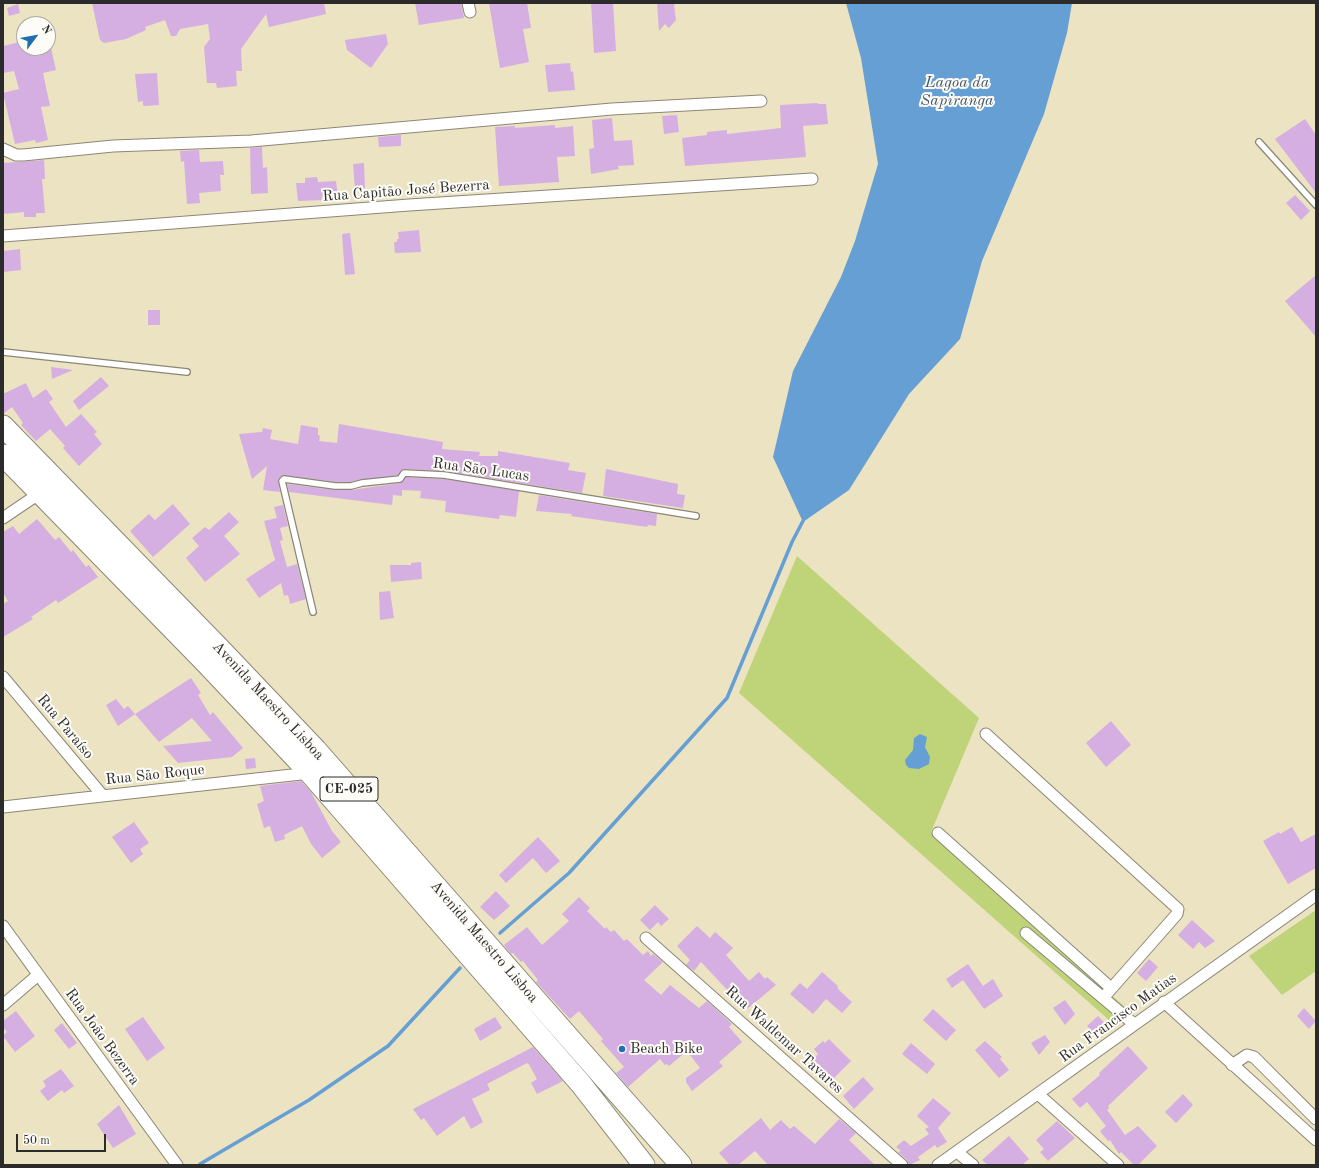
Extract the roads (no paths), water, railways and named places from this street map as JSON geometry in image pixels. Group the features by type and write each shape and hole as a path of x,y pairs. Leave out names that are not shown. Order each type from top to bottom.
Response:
{"highway":[{"name":"Avenida Maestro Lisboa","path":"3,426 316,750 681,1165"},
{"name":"Avenida Maestro Lisboa","path":"3,455 206,663 310,773 581,1084 644,1165"}],"street":[{"path":"3,149 23,155 113,146 250,141 612,109 761,101"},
{"name":"Rua Capitão José Bezerra","path":"3,236 409,205 812,178"},
{"path":"3,518 40,493"},
{"name":"Rua Paraíso","path":"3,677 103,796"},
{"path":"986,734 1178,909 1177,914 1102,998"},
{"name":"Rua São Roque","path":"3,807 310,773"},
{"path":"938,833 1111,988"},
{"name":"Rua Francisco Matias","path":"938,1165 1164,1002 1316,895"},
{"name":"Rua João Bezerra","path":"3,926 177,1165"},
{"path":"1026,933 1134,1024"},
{"name":"Rua Waldemar Tavares","path":"646,938 902,1165"},
{"path":"3,1005 38,975"},
{"path":"1164,1002 1316,1140"},
{"path":"1232,1065 1247,1055 1254,1057 1316,1119"},
{"path":"1038,1094 1118,1165"},
{"path":"957,1152 972,1165"}],"lane":[{"path":"1259,142 1316,205"},
{"path":"3,352 187,372"},
{"name":"Rua São Lucas","path":"313,612 282,482 285,478 335,486 352,486 362,483 401,478 404,473 444,475 696,516"}],"water":[{"name":"Lagoa da Sapiranga","path":"846,3 1072,3 1067,33 1044,114 982,261 960,339 909,394 849,490 803,522 773,457 793,371 841,277 855,241 878,164 861,58"},
{"path":"920,734 927,737 925,747 930,757 929,764 919,769 909,768 906,765 905,760 913,750 914,738"}],"waterway":[{"path":"500,933 569,873 727,698 792,542 804,519"},
{"path":"200,1164 309,1100 388,1046 460,968"}],"place":[{"name":"Beach Bike","path":"622,1049"}]}
